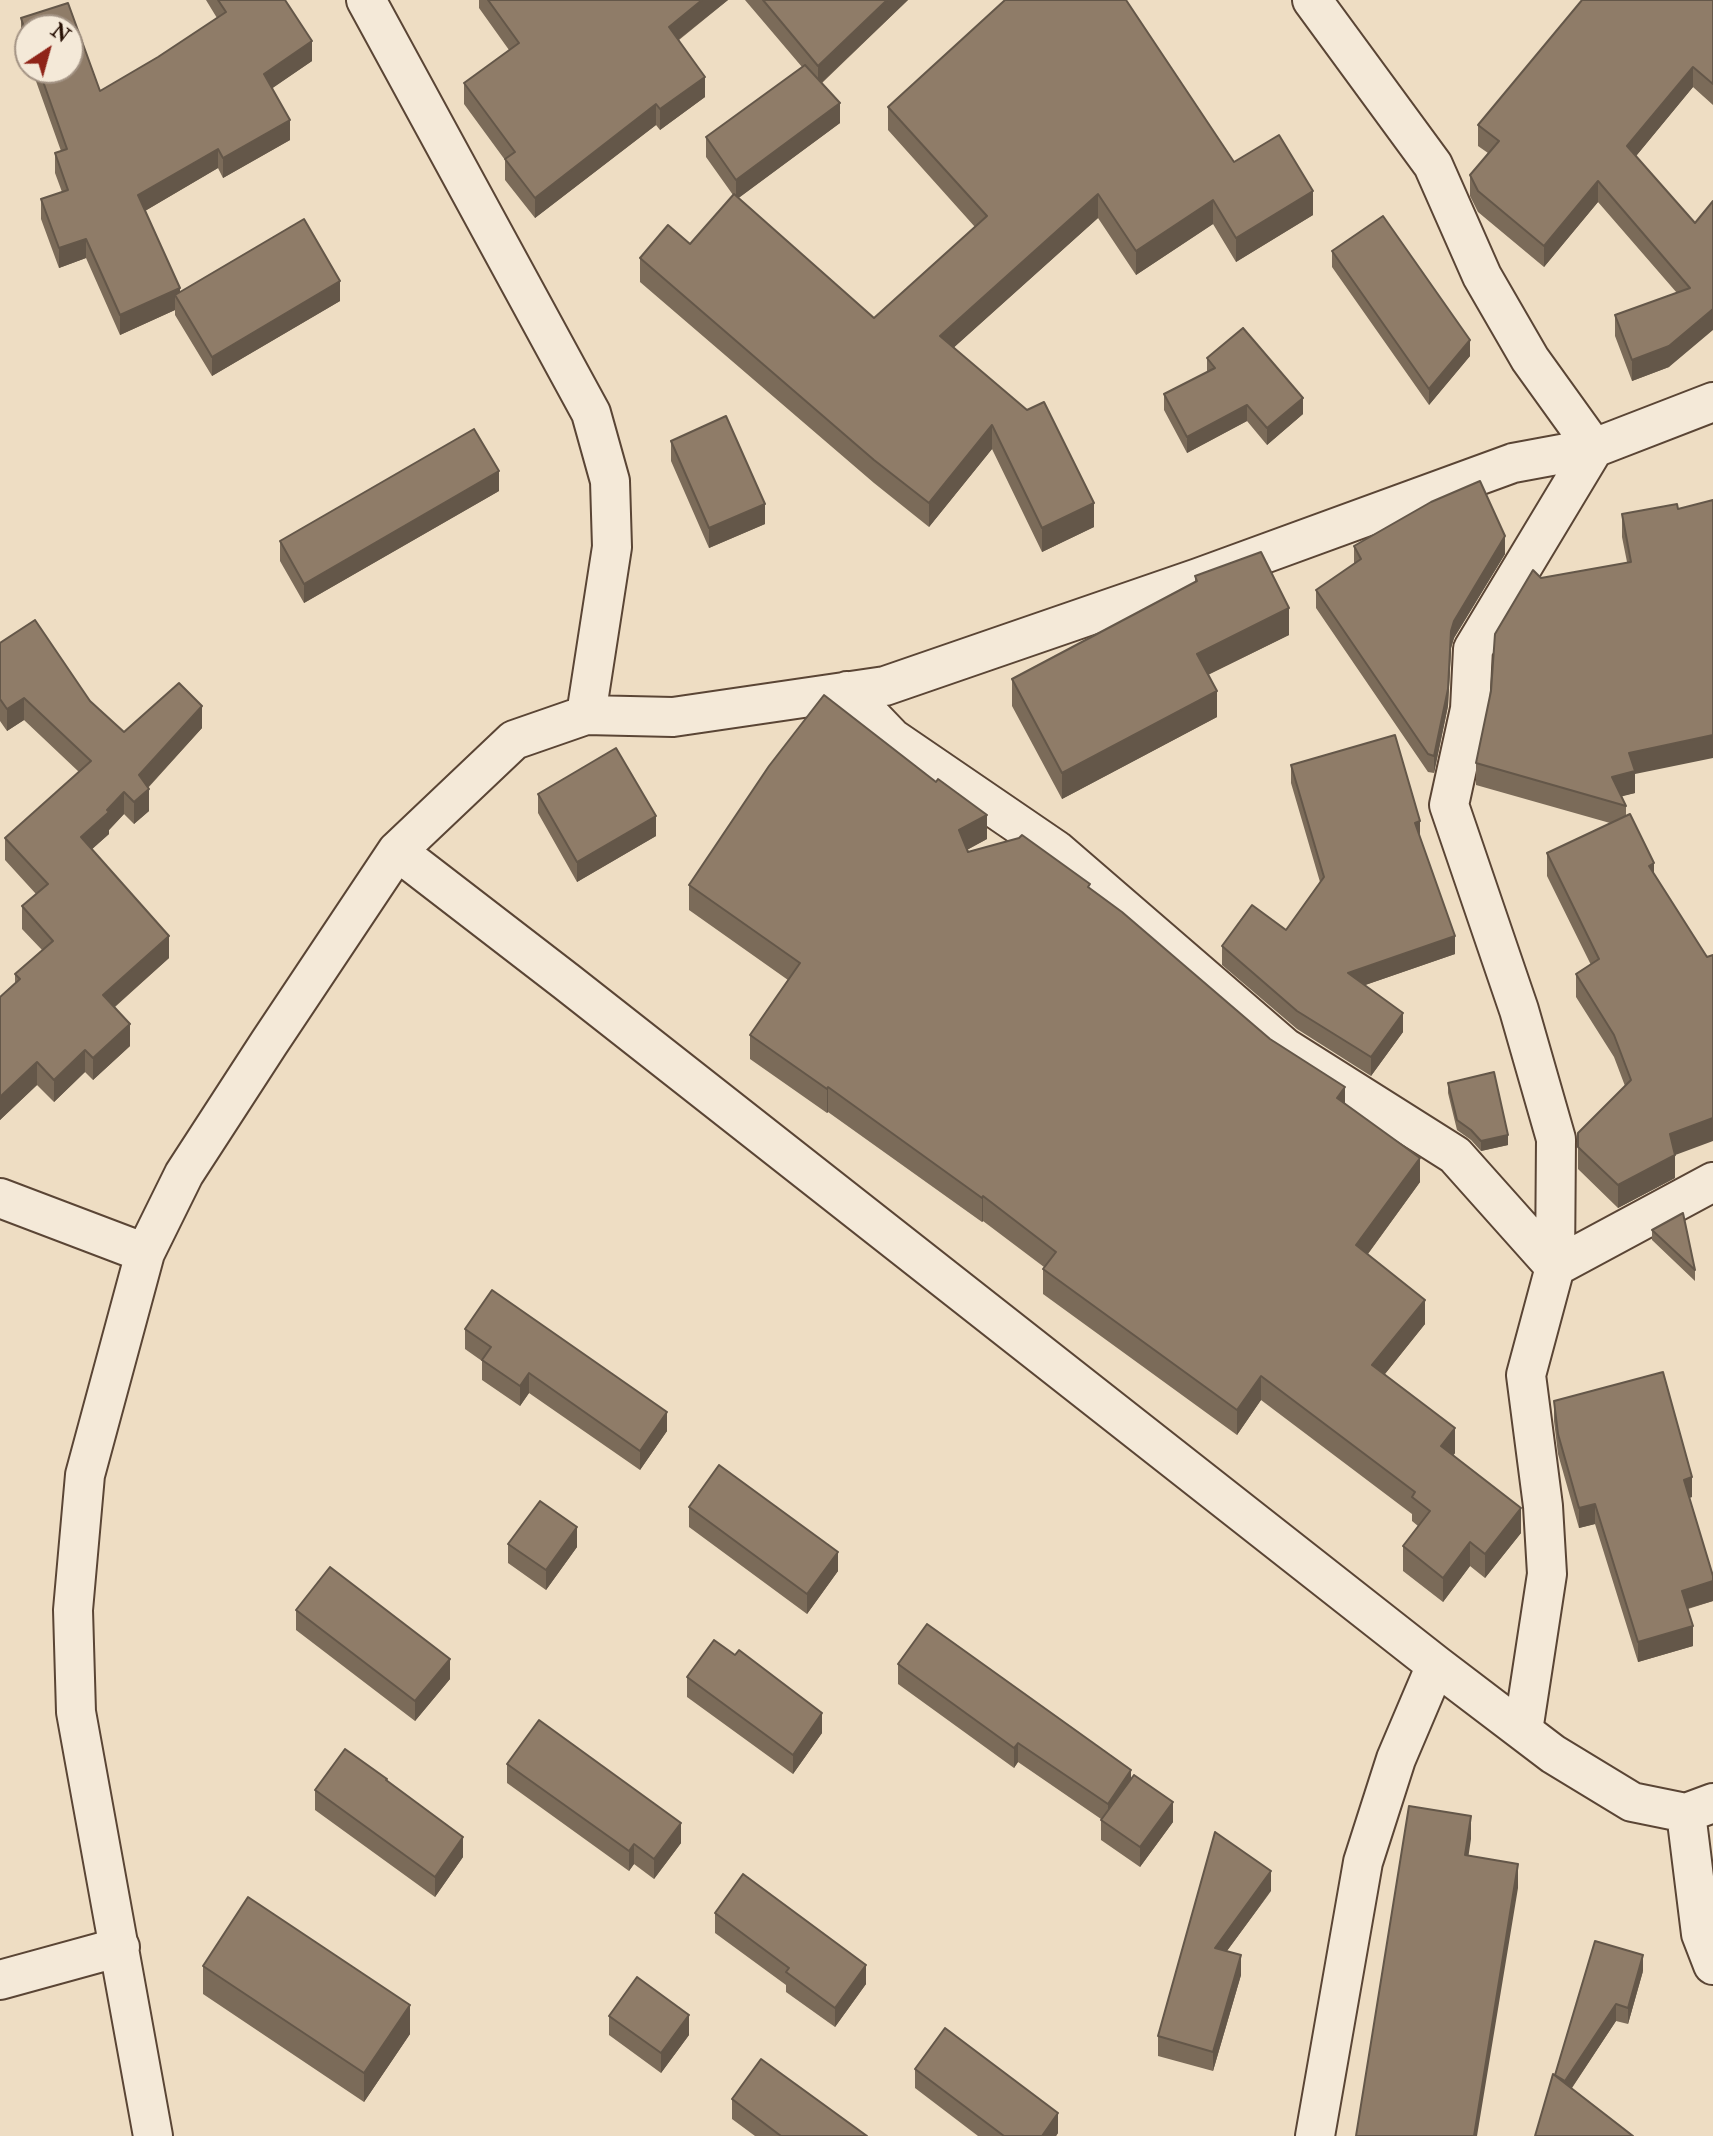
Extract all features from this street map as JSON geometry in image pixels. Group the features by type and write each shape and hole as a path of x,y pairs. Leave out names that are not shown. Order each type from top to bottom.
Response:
{"street":[{"path":"366,0 591,413 610,481 612,547 586,715"},
{"path":"1312,0 1433,165 1482,276 1530,359 1594,448"},
{"path":"153,2136 76,1712 73,1610 85,1475 145,1253 184,1174 397,851 514,740 586,715 673,717 885,686 1198,578 1513,463 1594,448 1713,402"},
{"path":"1522,1731 1547,1574 1543,1506 1526,1375 1555,1267 1556,1139 1519,1010 1449,805 1470,709 1473,649 1594,448"},
{"path":"847,691 892,738 1056,850 1284,1047 1455,1155 1555,1267"},
{"path":"397,851 1553,1754 1632,1802 1700,1808 1700,1934 1713,1965"},
{"path":"1555,1267 1713,1182"},
{"path":"0,1198 145,1253"},
{"path":"1315,2136 1363,1862 1396,1759 1436,1665"},
{"path":"0,1980 120,1947"}],"building":[{"path":"218,0 285,0 312,41 264,74 290,120 223,158 218,149 138,195 180,288 120,315 86,239 59,248 41,199 68,190 55,153 67,149 44,84 84,84 84,47 100,91 226,12"},
{"path":"488,0 702,0 669,27 705,77 660,109 656,104 535,198 505,159 515,152 464,83 519,43"},
{"path":"763,0 887,0 818,66"},
{"path":"1005,0 1126,0 1234,162 1279,135 1313,191 1236,238 1213,200 1136,251 1098,194 940,336 1027,410 1044,402 1094,503 1042,528 992,425 929,503 874,460 640,258 668,225 690,244 734,194 874,318 987,216 888,107"},
{"path":"1582,0 1713,0 1713,84 1693,67 1627,146 1695,223 1713,201 1713,309 1669,346 1632,360 1615,315 1690,288 1598,181 1544,246 1478,191 1470,175 1499,141 1478,125"},
{"path":"68,3 72,14 34,14"},
{"path":"805,65 840,103 736,180 706,137"},
{"path":"1383,216 1470,340 1429,389 1332,251"},
{"path":"304,219 340,281 212,357 175,295"},
{"path":"1243,328 1303,398 1267,428 1247,405 1187,437 1164,394 1215,368 1207,358"},
{"path":"726,416 765,504 709,528 671,441"},
{"path":"474,429 499,471 304,584 280,541"},
{"path":"1480,481 1505,536 1454,621 1451,631 1448,689 1434,756 1428,754 1316,590 1361,559 1354,546 1431,502"},
{"path":"1713,500 1713,735 1629,753 1635,771 1612,777 1626,806 1476,763 1491,691 1495,634 1533,570 1541,578 1631,562 1622,514 1677,504 1678,509"},
{"path":"1261,552 1289,608 1197,654 1217,691 1062,773 1012,679 1197,581 1195,576"},
{"path":"35,620 90,701 124,732 179,683 202,706 139,775 149,789 134,802 124,792 107,810 109,812 81,837 169,936 103,995 130,1024 93,1058 85,1050 54,1080 37,1062 0,1097 0,997 20,979 15,974 53,941 22,906 48,884 5,838 91,761 24,698 7,709 0,699 0,643"},
{"path":"824,695 936,782 938,779 987,815 959,830 968,852 1022,835 1090,884 1088,887 1122,912 1270,1039 1345,1087 1337,1098 1420,1158 1356,1245 1425,1300 1372,1365 1455,1428 1441,1446 1521,1508 1485,1554 1470,1542 1443,1578 1403,1546 1430,1511 1412,1497 1415,1492 1261,1376 1237,1410 1043,1269 1056,1252 983,1196 982,1198 828,1087 827,1089 750,1035 800,963 689,885 769,766"},
{"path":"1395,735 1420,821 1415,823 1455,936 1348,973 1403,1013 1371,1057 1297,1011 1222,946 1252,905 1286,930 1324,877 1291,765"},
{"path":"616,748 656,816 577,862 538,794"},
{"path":"1630,814 1654,863 1649,866 1707,957 1713,955 1713,1118 1670,1134 1675,1155 1618,1185 1578,1147 1578,1133 1631,1080 1614,1035 1576,974 1599,959 1547,853"},
{"path":"1494,1072 1508,1135 1481,1141 1457,1120 1448,1083"},
{"path":"1683,1213 1695,1270 1652,1230"},
{"path":"492,1290 667,1412 640,1451 529,1373 520,1386 482,1360 491,1347 465,1329"},
{"path":"1663,1372 1692,1477 1684,1480 1713,1581 1682,1591 1693,1626 1638,1642 1595,1504 1579,1508 1558,1434 1554,1401"},
{"path":"719,1465 838,1552 807,1594 689,1507"},
{"path":"540,1501 577,1527 546,1570 508,1544"},
{"path":"330,1567 450,1659 415,1701 296,1610"},
{"path":"927,1624 1131,1770 1108,1804 1018,1743 1014,1748 898,1664"},
{"path":"714,1640 735,1655 739,1650 822,1713 793,1755 687,1677"},
{"path":"539,1720 681,1823 654,1859 634,1844 629,1851 507,1764"},
{"path":"345,1749 463,1837 435,1877 315,1790"},
{"path":"1134,1775 1173,1802 1140,1847 1101,1820"},
{"path":"1409,1806 1471,1816 1465,1855 1518,1864 1474,2136 1356,2136"},
{"path":"1215,1832 1271,1871 1215,1948 1241,1955 1213,2052 1158,2036"},
{"path":"743,1874 866,1965 835,2008 786,1972 789,1968 715,1913"},
{"path":"248,1897 410,2005 364,2073 203,1966"},
{"path":"1595,1941 1643,1955 1628,2008 1616,2004 1565,2081 1555,2075"},
{"path":"637,1977 689,2015 661,2053 609,2016"},
{"path":"945,2028 1058,2113 1042,2136 1004,2136 915,2069"},
{"path":"761,2059 867,2136 781,2136 732,2099"},
{"path":"1553,2074 1633,2136 1535,2136"}]}
